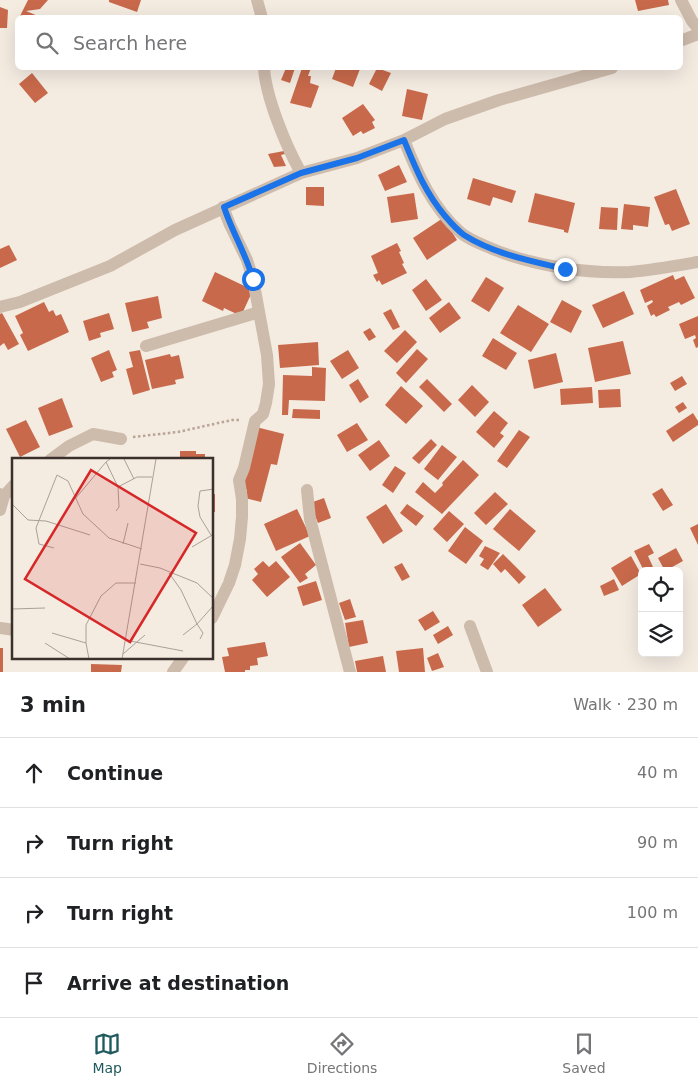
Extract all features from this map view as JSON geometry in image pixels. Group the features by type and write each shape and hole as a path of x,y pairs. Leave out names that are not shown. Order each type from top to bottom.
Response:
{"street":[{"path":"257,0 261,15"},
{"path":"263,15 268,0"},
{"path":"680,0 698,28"},
{"path":"683,40 698,34"},
{"path":"264,70 273,106 289,152 301,173"},
{"path":"0,307 20,302 110,266 176,230 301,173 357,158 404,140 445,119 499,100 605,70"},
{"path":"404,140 428,195 463,234 477,242 504,253 565,269 627,272 698,262"},
{"path":"214,614 229,583 238,552 242,499 239,480 244,468 255,421 263,414 269,384 267,355 257,294 247,260 230,225 224,207"},
{"path":"146,346 259,312"},
{"path":"53,458 69,446 93,434 122,439"},
{"path":"307,490 310,519 350,672"},
{"path":"0,510 2,495"},
{"path":"470,626 487,672"},
{"path":"173,672 179,660"}],"path":[{"path":"122,439 178,432 232,420 255,421"}],"building":[{"path":"28,0 48,0 40,9 26,11 36,15 20,15"},
{"path":"109,0 141,0 137,12 109,2"},
{"path":"635,0 668,0 669,5 638,11"},
{"path":"0,7 8,10 7,28 0,28"},
{"path":"285,70 294,70 290,83 281,80"},
{"path":"301,70 310,70 308,76 311,76 310,83 319,86 311,108 290,103"},
{"path":"335,70 360,70 353,87 332,79"},
{"path":"376,70 391,73 382,91 369,84"},
{"path":"32,73 48,93 35,103 19,84"},
{"path":"407,89 428,94 422,120 402,116"},
{"path":"363,104 375,120 372,122 375,128 363,134 361,131 353,136 342,118"},
{"path":"284,151 285,154 281,155 286,166 274,167 268,154"},
{"path":"399,165 407,182 385,191 378,175"},
{"path":"473,178 516,191 512,203 493,197 490,206 467,199"},
{"path":"306,187 324,187 324,206 306,205"},
{"path":"676,189 690,224 672,231 669,224 665,225 654,197"},
{"path":"414,193 418,219 391,223 387,197"},
{"path":"535,193 575,203 568,233 564,232 564,230 528,222"},
{"path":"624,204 650,207 648,227 633,225 633,230 621,229"},
{"path":"601,207 618,208 617,230 599,229"},
{"path":"443,218 457,240 427,260 413,238"},
{"path":"397,243 404,263 402,264 407,273 382,285 379,280 377,282 373,275 378,273 371,256"},
{"path":"9,245 17,260 0,268 0,249"},
{"path":"215,272 253,290 241,316 224,308 223,311 202,301"},
{"path":"673,275 675,280 684,276 695,298 681,305 679,302 668,307 670,310 656,317 654,314 651,316 647,306 653,302 652,300 645,303 640,290"},
{"path":"486,277 504,288 489,312 471,301"},
{"path":"426,279 442,300 426,311 412,290"},
{"path":"624,291 634,314 603,328 592,305"},
{"path":"158,296 162,318 147,322 149,328 132,332 125,303"},
{"path":"562,300 582,311 571,333 550,322"},
{"path":"44,302 49,312 53,310 56,316 61,314 69,332 28,351 20,335 23,333 15,316"},
{"path":"449,302 461,318 440,333 429,318"},
{"path":"518,305 549,324 531,352 500,333"},
{"path":"391,309 400,327 393,330 383,313"},
{"path":"2,313 19,344 8,350 4,343 0,346 0,314"},
{"path":"109,313 114,329 100,333 101,337 89,341 83,321"},
{"path":"698,316 698,347 696,348 693,340 696,338 695,335 685,339 679,324"},
{"path":"370,328 376,337 369,341 363,332"},
{"path":"405,330 417,342 397,363 384,351"},
{"path":"493,338 517,353 506,370 482,356"},
{"path":"623,341 631,374 595,382 588,348"},
{"path":"318,342 319,365 280,368 278,345"},
{"path":"417,349 428,359 406,383 396,373"},
{"path":"109,350 117,370 112,372 114,377 101,382 91,358"},
{"path":"140,350 150,390 133,395 126,369 133,367 129,352"},
{"path":"348,350 359,368 342,379 330,361"},
{"path":"556,353 563,382 534,389 528,360"},
{"path":"170,354 171,357 179,355 184,378 175,380 176,384 152,389 145,360"},
{"path":"312,367 326,368 325,401 289,400 288,415 282,415 283,375 312,376"},
{"path":"682,376 687,384 675,391 670,383"},
{"path":"358,379 369,397 360,403 349,385"},
{"path":"427,379 452,404 444,412 419,387"},
{"path":"472,385 489,402 475,417 458,400"},
{"path":"401,386 423,406 406,424 385,405"},
{"path":"592,387 593,403 561,405 560,389"},
{"path":"620,389 621,407 599,408 598,390"},
{"path":"62,398 73,427 49,436 38,408"},
{"path":"683,402 687,408 679,413 675,407"},
{"path":"293,409 320,410 320,419 292,418"},
{"path":"494,411 508,423 500,433 504,436 494,448 476,432"},
{"path":"693,413 698,421 698,425 673,442 666,431"},
{"path":"26,420 40,447 20,457 6,429"},
{"path":"357,423 368,440 347,452 337,435"},
{"path":"256,427 284,434 277,465 271,464 261,502 245,498 247,490 240,488"},
{"path":"519,430 530,437 507,468 497,461"},
{"path":"431,439 437,445 419,464 412,458"},
{"path":"379,440 390,456 370,471 358,455"},
{"path":"442,445 457,457 438,480 424,469"},
{"path":"180,451 196,451 196,454 205,454 205,458 180,458"},
{"path":"463,460 479,475 442,514 415,492 423,482 435,493"},
{"path":"395,466 406,473 393,493 382,485"},
{"path":"662,488 673,505 663,511 652,494"},
{"path":"495,492 508,504 486,525 474,513"},
{"path":"214,494 215,494 214,512"},
{"path":"324,498 331,518 318,523 310,503"},
{"path":"386,504 403,531 383,544 366,517"},
{"path":"407,504 424,516 416,526 400,513"},
{"path":"297,509 310,536 276,551 264,524"},
{"path":"510,509 536,531 519,551 493,529"},
{"path":"449,511 464,524 447,542 433,529"},
{"path":"698,524 698,545 690,528"},
{"path":"465,527 483,541 466,564 448,551"},
{"path":"300,543 316,565 305,574 308,578 300,583 281,557"},
{"path":"649,544 654,553 648,556 653,567 642,567 634,551"},
{"path":"485,546 500,553 488,570 480,565 484,559 479,556"},
{"path":"676,548 683,561 672,567 663,567 658,558"},
{"path":"503,554 526,577 519,584 505,569 501,573 493,564"},
{"path":"631,556 638,569 638,576 622,586 611,568"},
{"path":"263,561 269,567 276,561 290,577 267,597 252,580 258,574 254,569"},
{"path":"402,563 410,577 402,581 394,567"},
{"path":"614,579 619,590 604,596 600,586"},
{"path":"316,581 322,600 303,606 297,587"},
{"path":"545,588 562,610 538,627 522,605"},
{"path":"350,599 356,617 345,620 339,603"},
{"path":"433,611 440,622 425,631 418,620"},
{"path":"363,620 368,643 349,647 345,623"},
{"path":"448,626 453,635 438,644 433,635"},
{"path":"265,642 268,656 257,658 258,665 250,666 250,670 245,670 245,672 225,672 222,657 229,656 227,648"},
{"path":"0,648 3,648 3,672 0,672"},
{"path":"423,648 425,672 399,672 396,651"},
{"path":"438,653 444,667 432,671 427,658"},
{"path":"383,656 386,672 357,672 355,661"},
{"path":"91,664 122,665 121,672 91,672"}],"route":[{"path":"253,279 247,260 230,225 224,207 301,173 357,158 404,140 428,195 463,234 504,253 565,269"}]}
